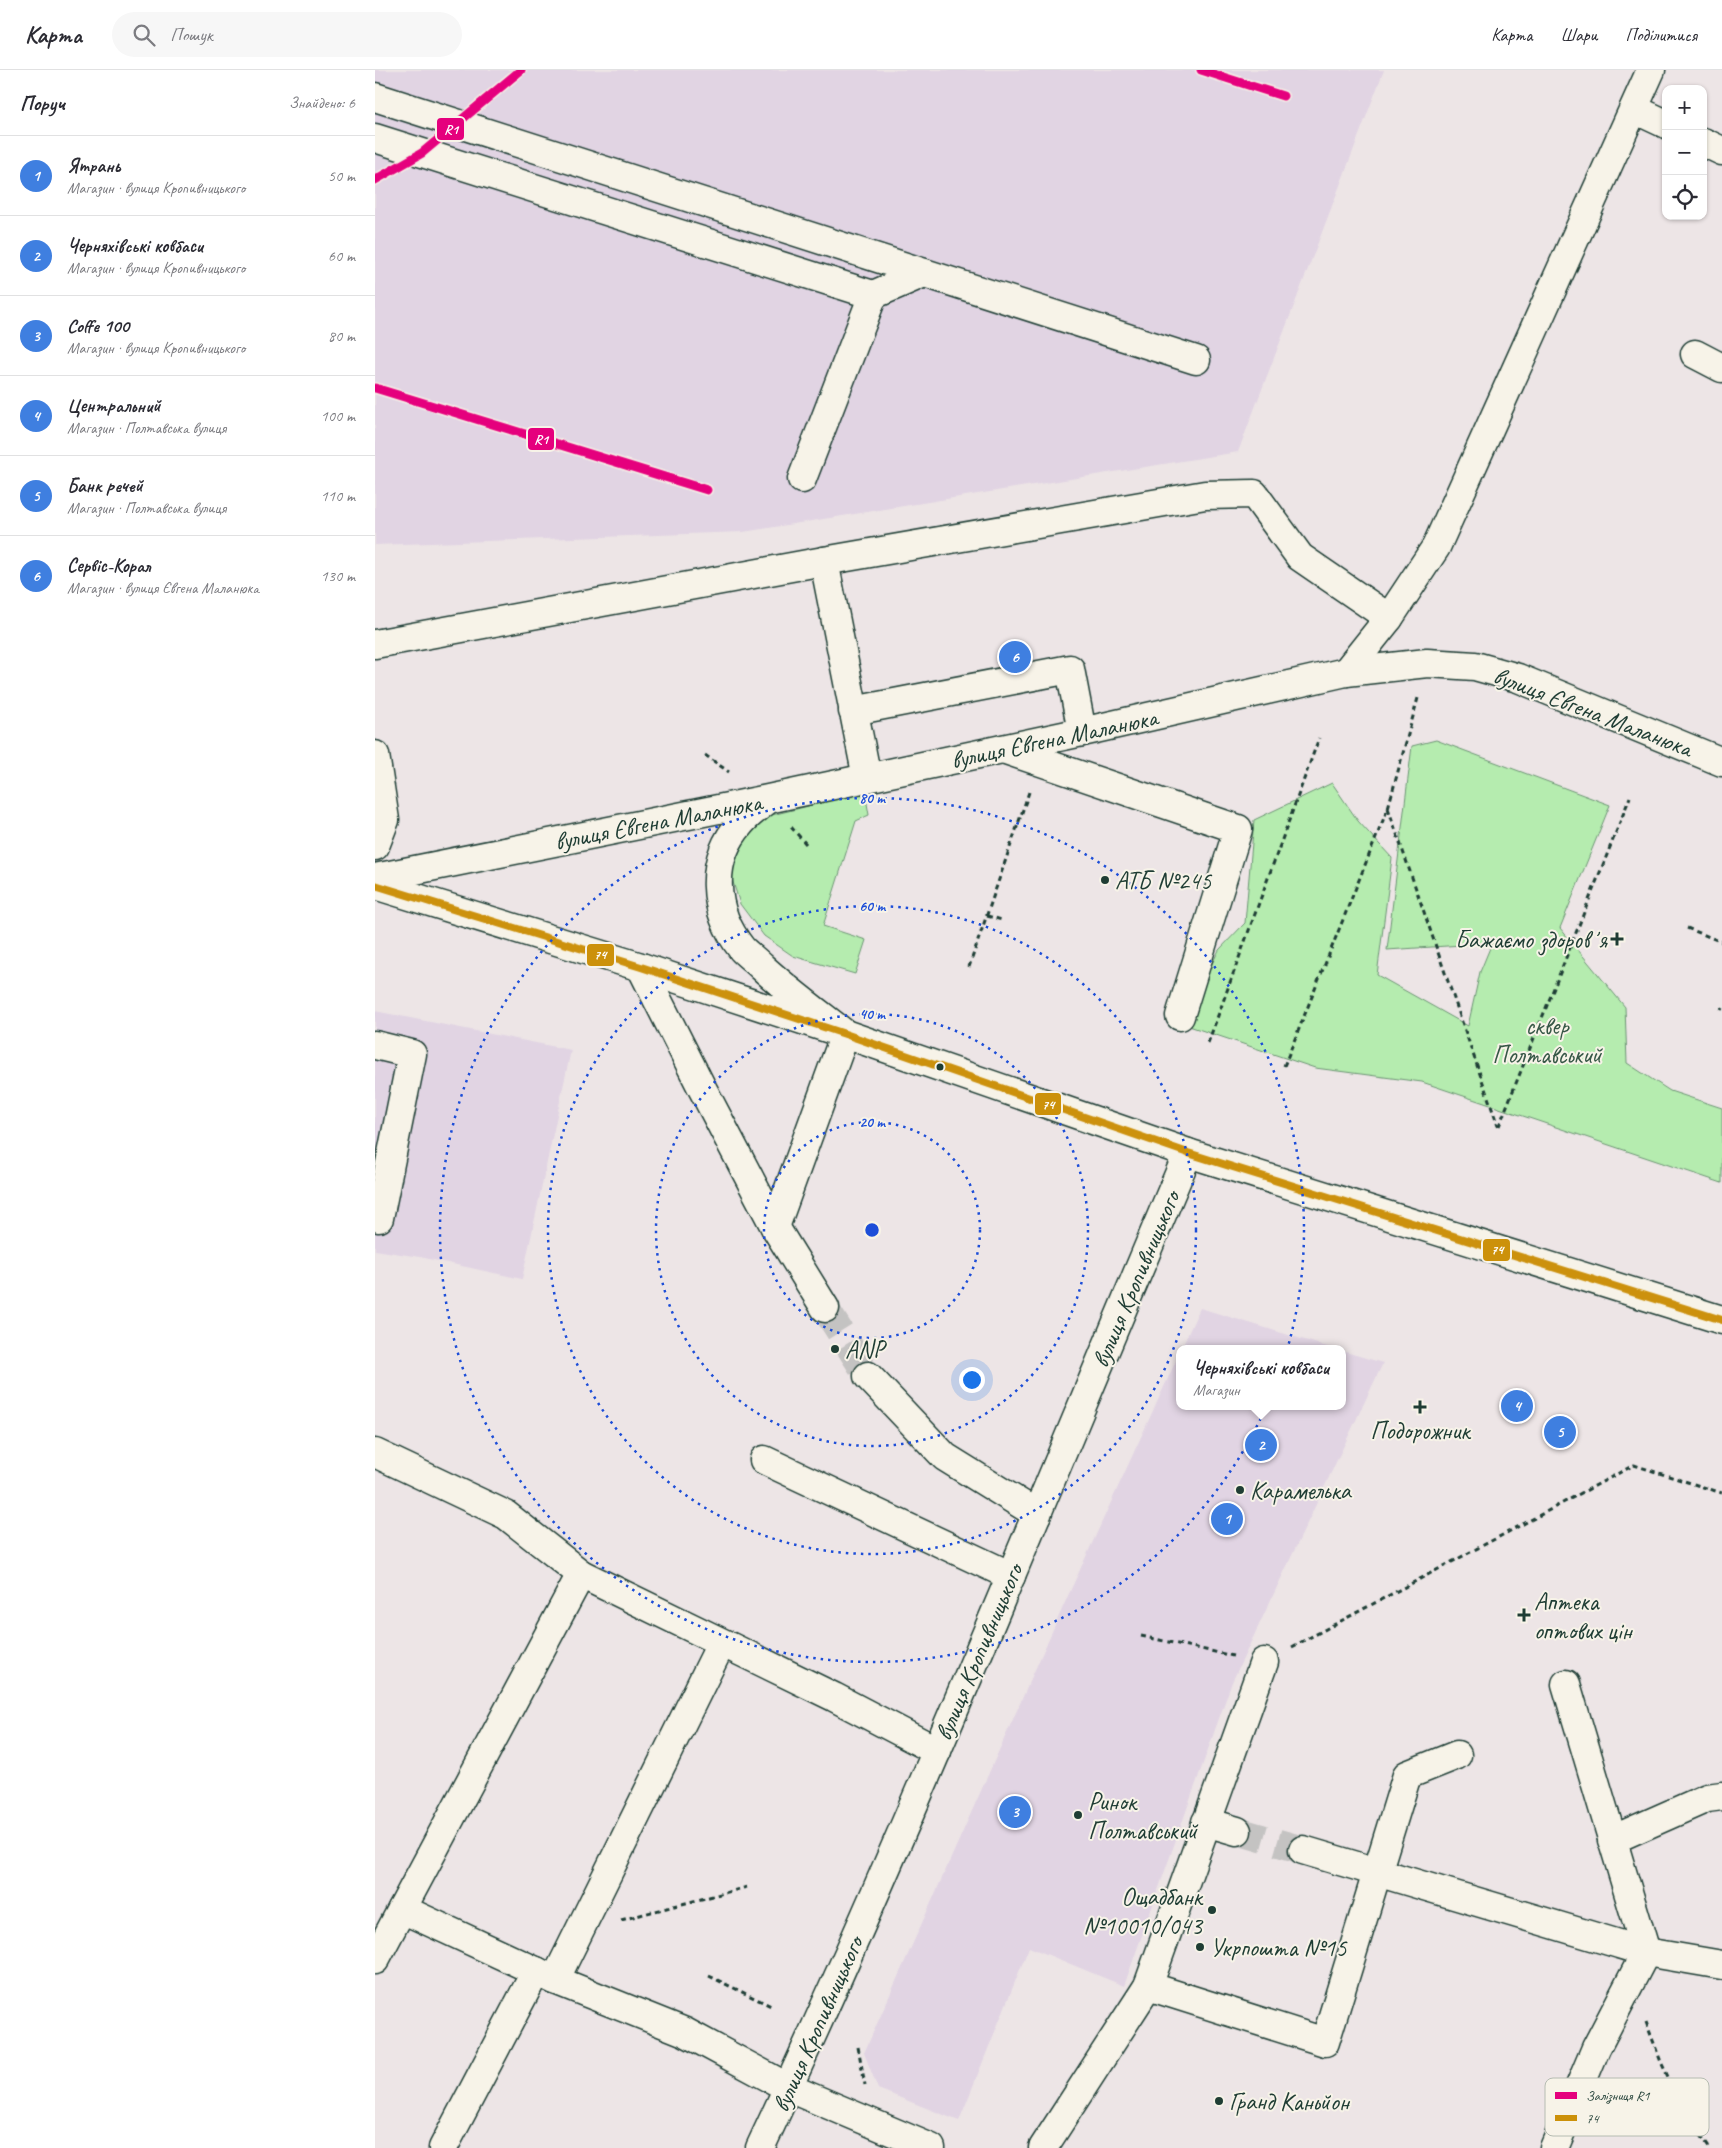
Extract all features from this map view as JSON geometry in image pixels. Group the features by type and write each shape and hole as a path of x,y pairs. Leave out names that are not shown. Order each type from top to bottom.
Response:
{"main road":[{"path":"1346,672 1389,618 1436,547 1651,70"},
{"path":"375,97 1196,360"},
{"path":"1634,109 1662,122"},
{"path":"375,138 873,295 924,273"},
{"path":"1707,144 1722,151"},
{"path":"803,479 873,295"},
{"path":"1695,354 1722,368"},
{"path":"375,644 1205,495 1254,494 1300,557 1389,618"},
{"path":"824,562 867,778"},
{"name":"вулиця Євгена Маланюка","path":"375,878 867,778 1082,732 1346,672 1427,663 1475,666 1518,678 1722,762"},
{"path":"853,711 1070,669 1082,732"},
{"path":"1003,749 1238,829 1180,1016"},
{"path":"375,755 385,820 375,846"},
{"path":"768,799 741,822 725,844 717,869 718,894 725,920 743,949 772,976 845,1034"},
{"path":"375,885 641,967 845,1034 1189,1154 1722,1320"},
{"path":"641,967 775,1227 825,1308"},
{"path":"775,1227 845,1034"},
{"path":"375,1045 412,1054 379,1218"},
{"name":"вулиця Кропивницького","path":"760,2148 789,2088 937,1752 1189,1154"},
{"path":"868,1376 945,1457 1037,1514"},
{"path":"375,1453 506,1515 581,1574 721,1644 834,1697 937,1752"},
{"path":"764,1460 1011,1576"},
{"path":"375,1960 581,1574"},
{"path":"443,2148 545,1975 721,1644"},
{"path":"1043,2148 1148,1986 1264,1662"},
{"path":"1565,1684 1646,1952 1596,2048 1583,2078"},
{"path":"1148,1986 1325,2042 1407,1774 1457,1755"},
{"path":"1612,1840 1707,1798 1722,1796"},
{"path":"1207,1822 1237,1831"},
{"path":"1303,1850 1646,1952 1722,1965"},
{"path":"402,1909 545,1975 685,2032 789,2088 931,2148"},
{"path":"1554,2148 1559,2136"}],"path":[{"path":"1284,1066 1388,808 1411,729 1427,663"},
{"path":"1208,1043 1319,738"},
{"path":"969,967 1030,789"},
{"path":"1388,808 1499,1126 1630,797"},
{"path":"987,916 1002,920"},
{"path":"1687,928 1722,942"},
{"path":"1141,1636 1264,1662 1634,1465 1722,1493"},
{"path":"709,1976 773,2007"},
{"path":"1632,1979 1661,2062 1669,2078"},
{"path":"1701,2136 1710,2148"}],"shaded area":[{"path":"375,70 1384,70 1238,452 743,532 375,545"},
{"path":"375,1011 571,1050 522,1279 420,1257 375,1250"},
{"path":"1200,1308 1321,1345 1183,1345"},
{"name":"Ринок Полтавський","path":"1346,1352 1383,1363 1232,1682 1124,1986 1029,1947 959,2121 878,2089 864,2053 1067,1598 1176,1361 1176,1410 1346,1410"}],"green space":[{"name":"сквер Полтавський","path":"1436,740 1610,805 1560,928 1625,1007 1627,1063 1670,1091 1722,1108 1722,1183 1422,1082 1315,1068 1189,1026 1190,1007 1219,950 1245,923 1254,820 1332,783 1358,821 1392,858 1377,975 1468,1026 1480,972 1492,943 1387,950 1412,746"},
{"path":"865,792 869,815 856,821 823,926 866,940 855,974 793,956 764,936 740,904 732,879 736,855 745,839 758,825 772,815"}],"tunnel":[{"path":"825,1308 868,1376"},
{"path":"1237,1831 1303,1850"}],"rail line":[{"name":"R1","path":"375,180 422,153 521,70"},
{"name":"R1","path":"1201,70 1283,96"},
{"name":"R1","path":"375,388 707,490"}],"transit line":[{"name":"74","path":"375,885 641,967 845,1034 1188,1153 1722,1320"}],"place":[{"name":"Сервіс-Корал","path":"1015,657"},
{"name":"АТБ №245","path":"1105,880"},
{"name":"Бажаємо здоровʼя","path":"1617,939"},
{"name":"ANP","path":"835,1349"},
{"name":"Центральний","path":"1517,1406"},
{"name":"Подорожник","path":"1420,1407"},
{"name":"Банк речей","path":"1560,1432"},
{"name":"Черняхівські ковбаси","path":"1261,1445"},
{"name":"Карамелька","path":"1240,1490"},
{"name":"Ятрань","path":"1227,1519"},
{"name":"Аптека оптових цін","path":"1524,1615"},
{"name":"Coffe 100","path":"1015,1812"},
{"name":"Ринок Полтавський","path":"1078,1815"},
{"name":"Ощадбанк №10010/043","path":"1212,1910"},
{"name":"Укрпошта №15","path":"1200,1947"},
{"name":"Гранд Каньйон","path":"1219,2101"}]}
